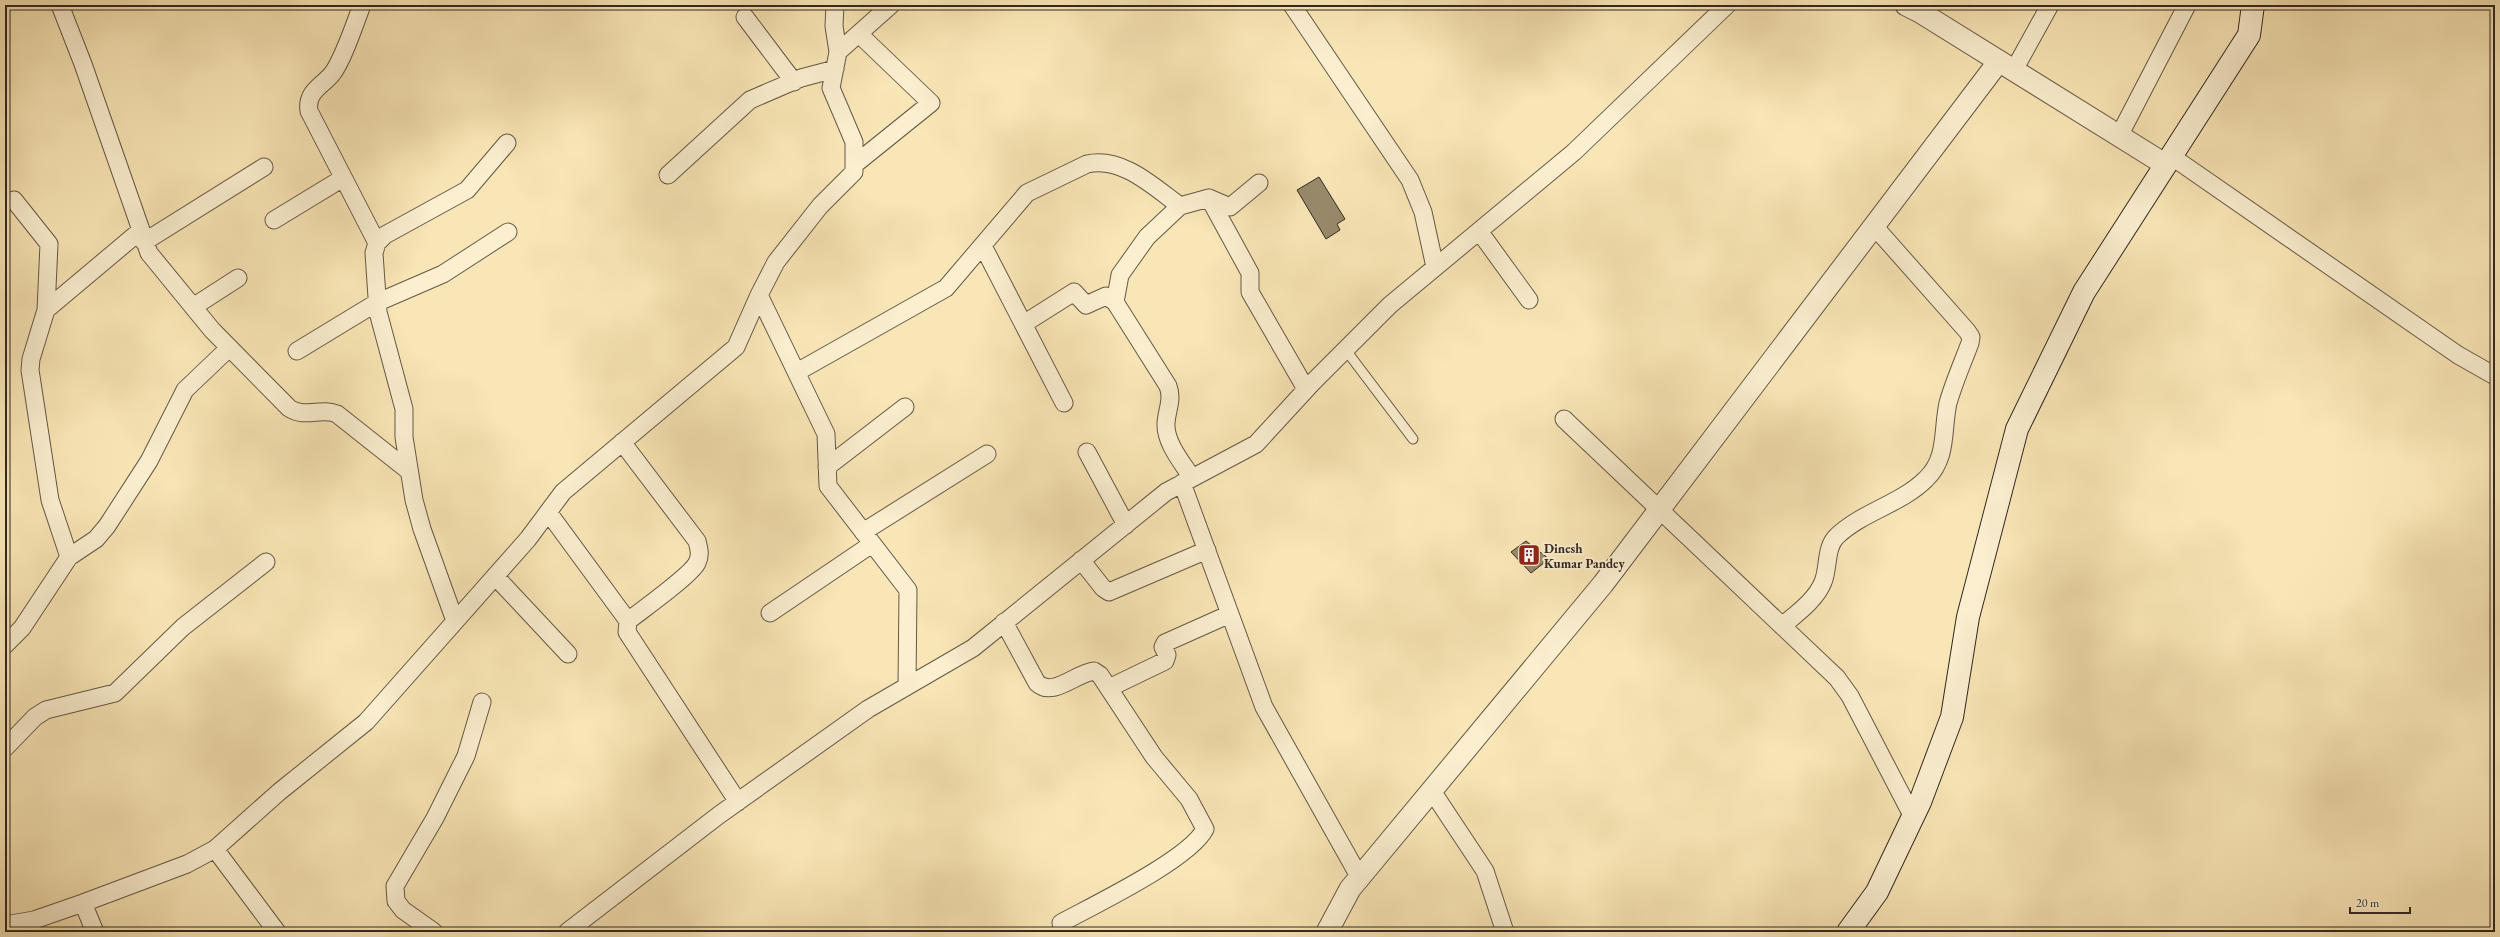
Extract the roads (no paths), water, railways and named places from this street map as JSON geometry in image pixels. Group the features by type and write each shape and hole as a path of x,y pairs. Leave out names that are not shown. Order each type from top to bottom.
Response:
{"main road":[{"path":"1848,932 1877,892 1913,817 1952,717 1968,617 2017,429 2084,292 2249,35 2253,5"}],"street":[{"path":"60,5 83,64 142,237 149,253 229,348 289,408 302,414 330,411 337,414 408,471"},
{"path":"362,5 336,68 310,94 308,103 309,111 377,243"},
{"path":"5,925 34,920 83,903 187,864 216,849 279,792 366,722 495,576 563,492 736,347 759,295 776,262 820,206 854,172 854,142 831,88 837,60 834,26 835,5"},
{"path":"668,175 744,104 794,82 837,60 859,34 891,5"},
{"path":"1292,5 1410,180 1423,212 1435,267"},
{"path":"567,932 738,802 868,709 973,648 1166,492 1256,444 1306,389 1390,305 1574,152 1727,5"},
{"path":"1906,5 2119,136 2168,161 2458,355 2495,376"},
{"path":"1327,932 1350,889 1603,584 1874,226 2006,66 2050,5"},
{"path":"2119,136 2187,5"},
{"path":"745,17 794,82"},
{"path":"854,165 931,103 859,34"},
{"path":"455,621 422,529 408,471 404,409 376,303 377,278 374,254 377,243 385,235 467,190 507,143"},
{"path":"797,372 942,291 955,279 1032,188 1094,162 1126,168 1180,206"},
{"path":"46,310 142,237 264,167"},
{"path":"274,220 343,178"},
{"path":"1115,302 1120,275 1147,236 1180,206 1209,198 1230,207 1259,184"},
{"path":"1209,198 1250,273 1250,292 1306,389"},
{"path":"14,200 48,244 46,310 30,359 30,370 50,500 69,557"},
{"path":"1782,626 1810,601 1823,582 1828,554 1836,536 1912,490 1926,480 1936,467 1942,454 1948,404 1970,343 1970,337 1967,331 1874,226"},
{"path":"1479,231 1529,300"},
{"path":"297,351 376,303 443,274 508,232"},
{"path":"983,246 1025,323 1064,403"},
{"path":"193,307 238,278"},
{"path":"1025,323 1074,292 1086,305 1106,296 1115,302 1168,386 1171,394 1167,432 1187,480 1207,550 1264,707 1360,878"},
{"path":"759,295 826,434 828,486 908,590 907,686"},
{"path":"5,645 22,628 69,557 96,539 108,526 149,461 185,390 229,348"},
{"path":"827,467 906,406"},
{"path":"1564,419 1660,509 1845,688 1913,817"},
{"path":"622,442 697,541 699,549 699,557 692,569 628,621 626,632 738,802"},
{"path":"1087,452 1126,525"},
{"path":"770,613 868,538 987,454"},
{"path":"548,512 628,621"},
{"path":"1081,560 1103,588 1109,592 1207,550"},
{"path":"5,748 35,717 46,710 104,697 115,693 183,627 266,562"},
{"path":"495,576 568,654"},
{"path":"1109,688 1165,661 1168,656 1163,647 1166,643 1230,614"},
{"path":"1004,622 1038,683 1043,688 1051,689 1086,672 1094,671 1100,676 1154,757 1189,799 1205,829 1202,836 1169,863 1061,923"},
{"path":"434,932 403,910 396,901 395,886 435,818 466,756 482,702"},
{"path":"1432,791 1485,871 1505,932"},
{"path":"216,849 277,932"},
{"path":"83,903 95,932"}],"lane":[{"path":"1345,349 1413,439"}],"place":[{"name":"Dinesh Kumar Pandey","path":"1529,555"}]}
